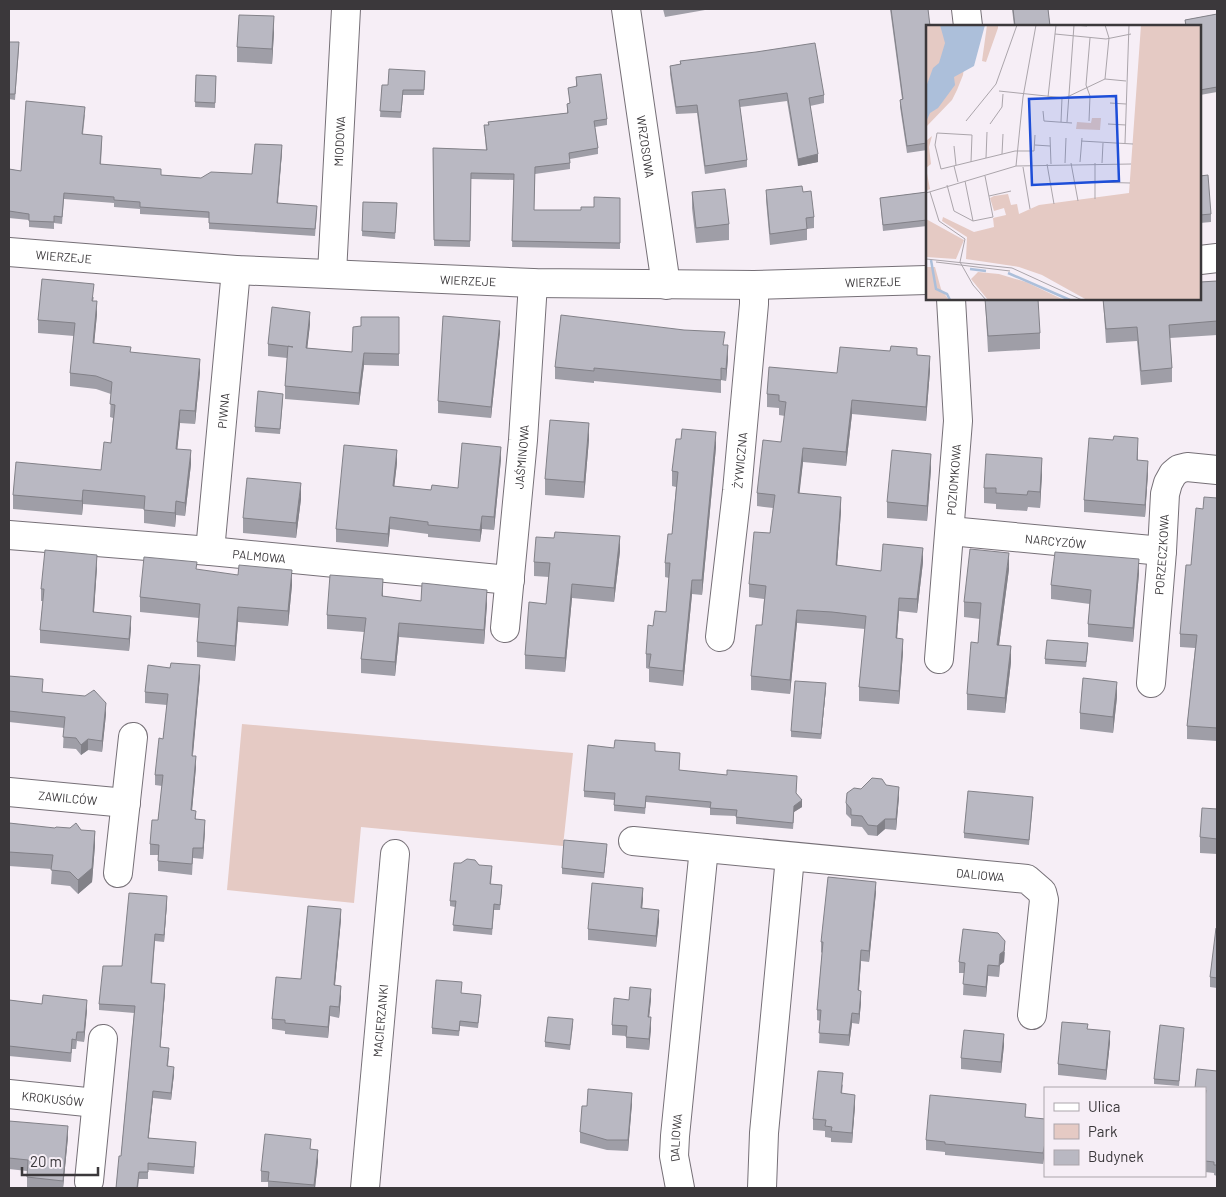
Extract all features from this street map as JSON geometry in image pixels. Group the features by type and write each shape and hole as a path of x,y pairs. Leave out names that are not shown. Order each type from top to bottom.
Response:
{"street":[{"name":"MIODOWA","path":"332,274 346,9"},
{"name":"WRZOSOWA","path":"626,9 666,285"},
{"path":"966,9 968,25"},
{"name":"WIERZEJE","path":"9,252 236,270 533,284 754,285 926,280"},
{"path":"1201,260 1217,258"},
{"name":"PIWNA","path":"210,551 236,270"},
{"name":"JAŚMINOWA","path":"505,628 523,440 533,284"},
{"name":"ŻYWICZNA","path":"720,637 738,491 754,285"},
{"name":"POZIOMKOWA","path":"939,659 958,421 951,300"},
{"name":"PORZECZKOWA","path":"1151,683 1165,494 1173,474 1179,469 1187,467 1217,470"},
{"name":"NARCYZÓW","path":"950,531 1162,551"},
{"name":"PALMOWA","path":"9,535 210,551 510,580"},
{"path":"118,873 133,737"},
{"name":"ZAWILCÓW","path":"9,792 126,803"},
{"name":"DALIOWA","path":"633,841 1027,879 1042,892 1044,900 1032,1015"},
{"name":"DALIOWA","path":"680,1188 676,1170 675,1142 704,848"},
{"name":"MACIERZANKI","path":"365,1188 396,854"},
{"path":"762,1188 764,1133 790,857"},
{"name":"KROKUSÓW","path":"88,1181 103,1039"},
{"name":"KROKUSÓW","path":"9,1094 96,1103"}],"green space":[{"path":"242,724 573,753 563,846 361,827 354,903 227,890"}],"building":[{"path":"891,9 928,9 930,25 926,25 926,143 907,146 900,100 903,99"},
{"path":"1013,9 1048,9 1050,25 1015,25"},
{"path":"1217,14 1217,87 1201,90 1201,25 1186,25 1185,20"},
{"path":"239,15 274,16 272,49 237,47"},
{"path":"9,42 19,42 15,94 9,94"},
{"path":"815,43 824,95 809,98 818,154 798,159 787,93 739,100 747,160 705,166 697,105 676,107 670,66 681,64 680,61"},
{"path":"389,69 425,71 424,90 403,90 401,112 380,111 382,85 388,85"},
{"path":"601,74 607,119 594,121 598,148 569,153 570,163 535,167 534,210 581,210 581,207 594,207 594,197 620,198 620,243 512,241 514,174 471,173 470,241 434,240 433,148 487,150 484,125 489,125 488,122 568,113 567,104 570,103 568,88 577,86 576,77"},
{"path":"196,75 216,76 215,103 195,102"},
{"path":"26,101 85,107 82,134 102,136 100,164 161,169 161,175 201,178 211,172 252,174 255,144 282,145 277,203 317,206 315,229 209,223 209,212 140,207 140,202 114,200 114,197 64,193 62,217 54,216 54,222 29,221 29,214 9,211 9,169 21,171"},
{"path":"1208,175 1211,214 1201,215 1201,176"},
{"path":"802,186 803,192 811,191 814,217 806,218 807,229 770,234 766,190"},
{"path":"725,189 729,224 696,228 692,192"},
{"path":"926,192 926,220 883,225 880,198"},
{"path":"363,202 397,203 395,233 362,231"},
{"path":"42,279 94,284 92,301 97,301 93,343 131,347 130,352 200,359 195,411 180,410 176,449 191,450 185,503 176,501 175,513 144,510 145,496 83,490 82,501 13,495 16,462 101,470 104,442 111,443 115,405 110,404 112,382 96,376 70,373 75,323 38,320"},
{"path":"1217,281 1217,321 1169,325 1172,368 1141,371 1137,327 1106,329 1103,300 1201,300 1201,282"},
{"path":"985,300 1038,300 1040,333 988,336"},
{"path":"272,307 310,312 306,348 352,352 353,327 361,326 361,317 399,317 399,354 364,353 359,393 285,386 288,346 268,344"},
{"path":"561,315 684,330 725,332 723,345 728,345 726,369 721,368 721,380 594,368 594,371 555,367"},
{"path":"443,316 500,321 491,407 438,401"},
{"path":"891,346 917,348 917,355 930,356 926,407 852,400 846,452 803,448 798,493 841,497 836,565 881,571 883,544 923,548 917,599 899,598 896,638 903,639 899,691 859,687 866,616 832,612 797,610 790,680 751,676 756,625 762,625 766,586 749,584 754,532 770,533 775,495 757,493 763,440 781,442 786,402 779,401 779,395 767,394 769,367 837,373 840,347 890,351"},
{"path":"258,391 283,394 280,429 255,427"},
{"path":"550,420 589,423 584,482 545,479"},
{"path":"682,429 716,432 702,580 692,580 683,671 649,667 651,654 646,654 648,625 653,626 655,611 666,612 670,563 665,563 668,534 672,534 678,472 672,471 676,439 681,439"},
{"path":"1114,436 1138,438 1137,460 1148,461 1145,505 1084,500 1089,438 1113,440"},
{"path":"462,443 501,447 494,517 482,516 480,530 428,525 428,522 390,517 388,534 336,529 344,445 397,450 393,486 431,490 432,485 458,488"},
{"path":"892,450 931,454 927,506 887,502"},
{"path":"986,454 1042,458 1040,492 1028,491 1027,495 996,493 996,488 984,488"},
{"path":"247,478 301,483 296,523 243,518"},
{"path":"1204,497 1217,498 1217,728 1187,726 1197,635 1180,634 1186,565 1191,565 1196,508 1203,509"},
{"path":"555,532 620,536 614,588 572,584 565,658 525,655 529,602 546,604 550,563 534,562 536,537 554,538"},
{"path":"970,549 1009,553 997,645 1011,646 1005,698 967,694 971,642 978,643 981,603 964,602"},
{"path":"45,550 97,555 93,612 131,616 129,639 40,630 44,589 41,589"},
{"path":"1055,552 1139,559 1133,628 1088,624 1091,590 1051,585"},
{"path":"144,557 197,562 196,569 238,575 239,565 292,570 288,611 238,607 235,646 197,642 200,604 140,597"},
{"path":"330,575 383,579 382,596 421,601 422,583 487,590 484,630 399,623 395,662 361,659 366,618 327,615"},
{"path":"1047,640 1088,643 1086,662 1045,659"},
{"path":"171,663 200,665 192,756 196,756 191,810 196,811 195,819 205,820 203,848 193,848 192,864 158,861 159,845 150,844 152,820 158,820 163,775 155,775 159,738 163,739 168,694 145,692 148,665 170,668"},
{"path":"9,676 43,679 42,692 85,696 94,690 106,703 102,741 88,739 81,745 76,738 63,737 65,717 9,711"},
{"path":"1083,678 1117,682 1113,717 1080,713"},
{"path":"795,681 826,683 821,734 791,731"},
{"path":"615,740 655,743 655,751 680,753 679,770 727,775 727,770 797,776 796,793 802,800 794,806 793,823 736,817 737,810 710,808 711,802 646,796 645,808 614,805 615,793 584,791 588,745 614,748"},
{"path":"872,778 882,779 886,785 899,787 896,819 885,819 877,826 868,825 862,816 851,815 851,809 846,803 847,793 854,788 861,789"},
{"path":"968,791 1033,797 1029,840 964,833"},
{"path":"1202,808 1217,809 1217,839 1200,837"},
{"path":"9,823 70,828 76,823 81,830 95,831 92,868 78,880 70,872 51,870 53,855 9,852"},
{"path":"564,840 607,844 604,873 562,868"},
{"path":"467,859 475,860 479,865 492,866 490,884 502,885 500,905 494,904 492,929 453,925 456,901 450,901 454,863 461,863"},
{"path":"828,877 876,882 869,951 861,950 858,990 861,991 859,1014 852,1013 849,1035 819,1033 821,1010 817,1010 823,942 821,942"},
{"path":"592,883 643,888 641,908 659,910 656,936 588,929"},
{"path":"129,893 167,896 164,935 155,934 151,983 165,984 160,1047 169,1048 167,1066 174,1067 171,1093 153,1091 148,1138 196,1142 194,1167 148,1163 148,1172 139,1172 137,1188 116,1188 119,1156 121,1156 135,1006 99,1004 103,966 122,966"},
{"path":"308,906 341,909 334,985 341,986 339,1007 330,1006 328,1027 285,1023 285,1020 272,1019 276,977 301,979"},
{"path":"1217,928 1217,978 1210,977"},
{"path":"963,929 998,933 1005,941 1004,951 1000,954 999,966 988,965 986,987 963,984 965,963 959,962"},
{"path":"436,980 462,982 461,993 481,995 478,1023 460,1021 459,1031 432,1028"},
{"path":"630,987 651,989 648,1017 651,1017 649,1039 626,1037 627,1026 612,1025 614,998 629,1000"},
{"path":"43,995 87,1000 84,1032 77,1032 76,1040 72,1039 71,1053 9,1046 9,1000 42,1004"},
{"path":"548,1017 573,1019 570,1045 545,1042"},
{"path":"1062,1022 1088,1024 1087,1029 1110,1031 1106,1070 1058,1064"},
{"path":"1160,1025 1184,1028 1179,1081 1154,1079"},
{"path":"964,1030 1004,1034 1001,1062 961,1058"},
{"path":"1197,1069 1217,1071 1217,1165 1214,1165 1214,1162 1206,1161 1206,1087 1195,1087"},
{"path":"818,1071 843,1073 841,1093 855,1095 852,1133 831,1131 832,1127 825,1126 826,1120 813,1119"},
{"path":"588,1089 632,1093 628,1140 607,1140 580,1132 582,1106 587,1106"},
{"path":"930,1095 1026,1104 1025,1117 1044,1119 1043,1153 945,1144 945,1142 926,1140"},
{"path":"9,1121 68,1126 63,1181 27,1177 28,1160 9,1158"},
{"path":"265,1134 311,1139 310,1149 318,1150 314,1185 268,1181 269,1172 261,1171"}]}
